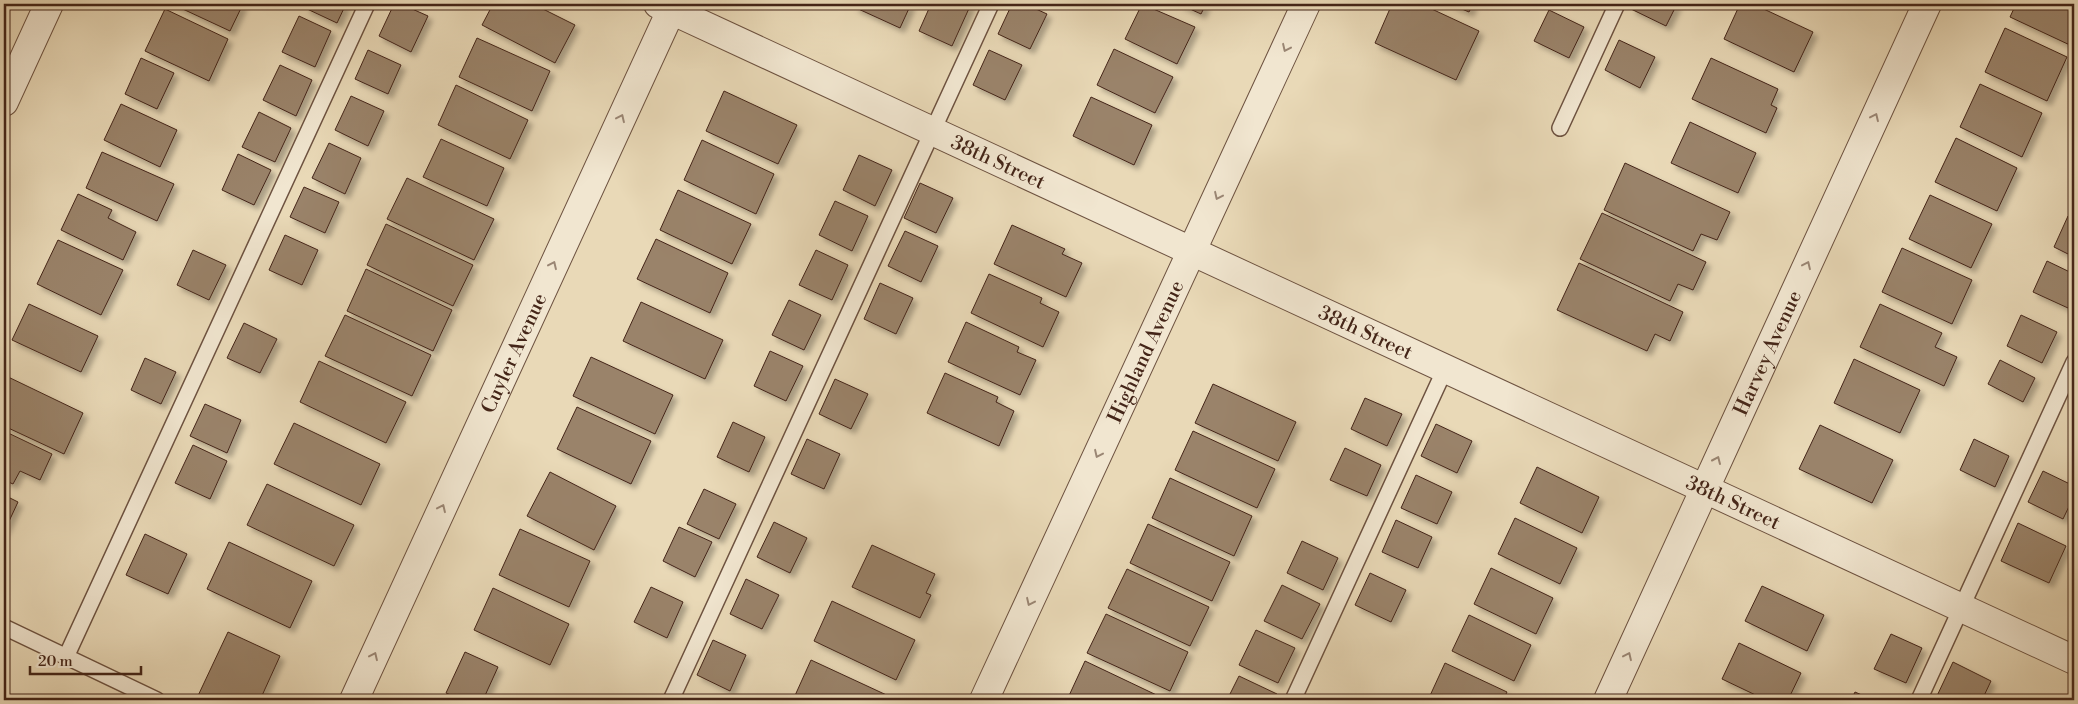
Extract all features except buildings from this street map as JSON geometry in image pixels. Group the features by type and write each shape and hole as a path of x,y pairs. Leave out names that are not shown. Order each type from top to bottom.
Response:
{"street":[{"path":"4,102 49,4"},
{"name":"Highland Avenue","path":"984,700 1306,4"},
{"name":"Harvey Avenue","path":"1608,700 1927,4"},
{"name":"38th Street","path":"667,6 932,132 1193,251 2074,660"},
{"name":"Cuyler Avenue","path":"354,700 667,6"}],"lane":[{"path":"66,657 367,4"},
{"path":"671,700 991,4"},
{"path":"1560,128 1617,4"},
{"path":"1919,700 2074,362"},
{"path":"1292,700 1445,369"},
{"path":"4,627 157,700"}]}
